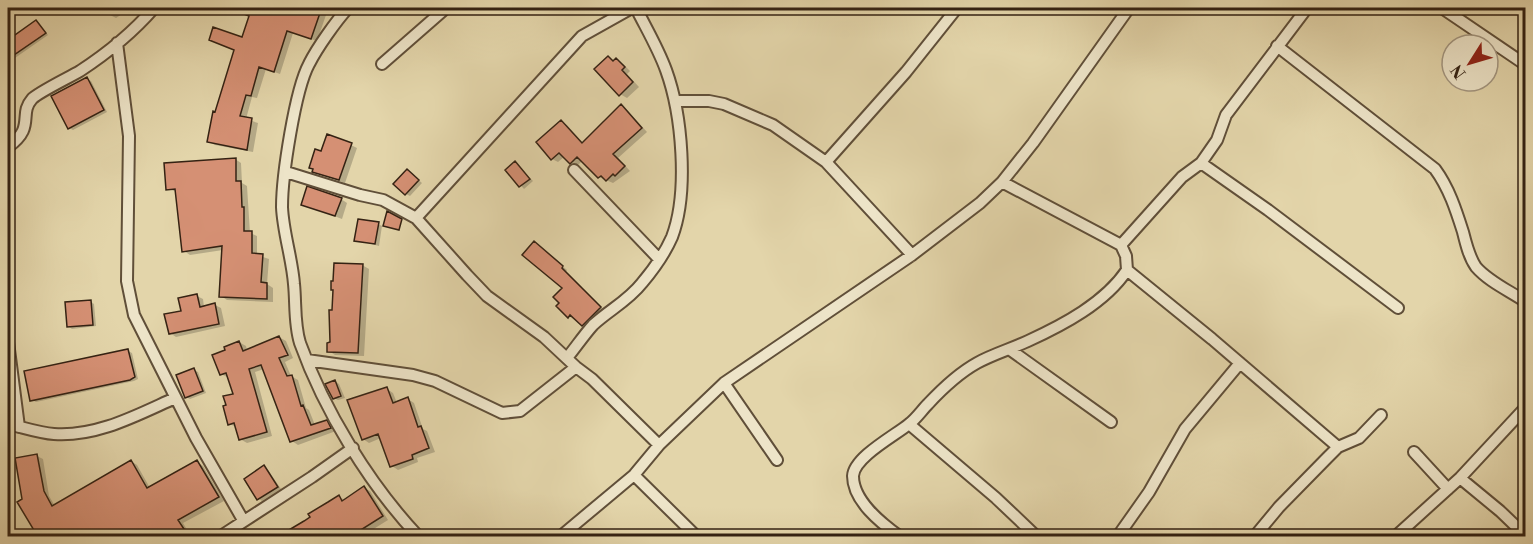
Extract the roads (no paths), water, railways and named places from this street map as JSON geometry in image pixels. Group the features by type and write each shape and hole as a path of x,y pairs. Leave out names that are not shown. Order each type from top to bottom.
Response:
{"street":[{"path":"8,147 24,130 27,109 32,99 82,69 117,43 154,8"},
{"path":"382,64 446,8"},
{"path":"416,218 582,36 634,8 665,68 676,101 681,148 680,201 671,238 641,284 627,299 594,325 567,358"},
{"path":"826,162 906,72 957,8"},
{"path":"561,537 634,475 659,445 724,383 912,255 980,203 1002,182 1033,142 1129,8"},
{"path":"1121,245 1182,177 1201,163 1217,140 1226,115 1307,8"},
{"path":"1442,8 1526,64"},
{"path":"345,9 308,65 293,121 282,208 294,283 299,340 317,388 352,448 400,517 418,537"},
{"path":"117,43 129,136 127,281 134,315 175,398 243,520"},
{"path":"1277,46 1434,170 1443,181 1451,198 1476,266 1526,302"},
{"path":"676,101 709,101 724,104 773,125 826,162 912,255"},
{"path":"1201,163 1268,210 1398,308"},
{"path":"574,170 658,260"},
{"path":"286,172 383,200 416,218 487,296 518,317 567,358 606,392 659,445"},
{"path":"899,537 881,524 858,495 853,477 858,464 890,436 909,424 937,394 961,374 978,363 1076,316 1110,290 1127,270 1126,256 1121,245 1002,182"},
{"path":"1127,270 1338,447"},
{"path":"8,342 13,425 52,434 83,433 124,420 175,398"},
{"path":"1009,349 1111,422"},
{"path":"308,360 413,375 435,381 502,413 520,411 576,367"},
{"path":"1118,537 1149,492 1185,429 1240,363"},
{"path":"724,383 777,460"},
{"path":"1396,537 1460,478 1526,407"},
{"path":"1255,537 1279,507 1338,447 1359,438 1381,415"},
{"path":"909,424 996,498 1036,537"},
{"path":"221,537 352,448"},
{"path":"1414,452 1448,489"},
{"path":"634,475 696,537"},
{"path":"1460,478 1500,510 1526,536"}]}
